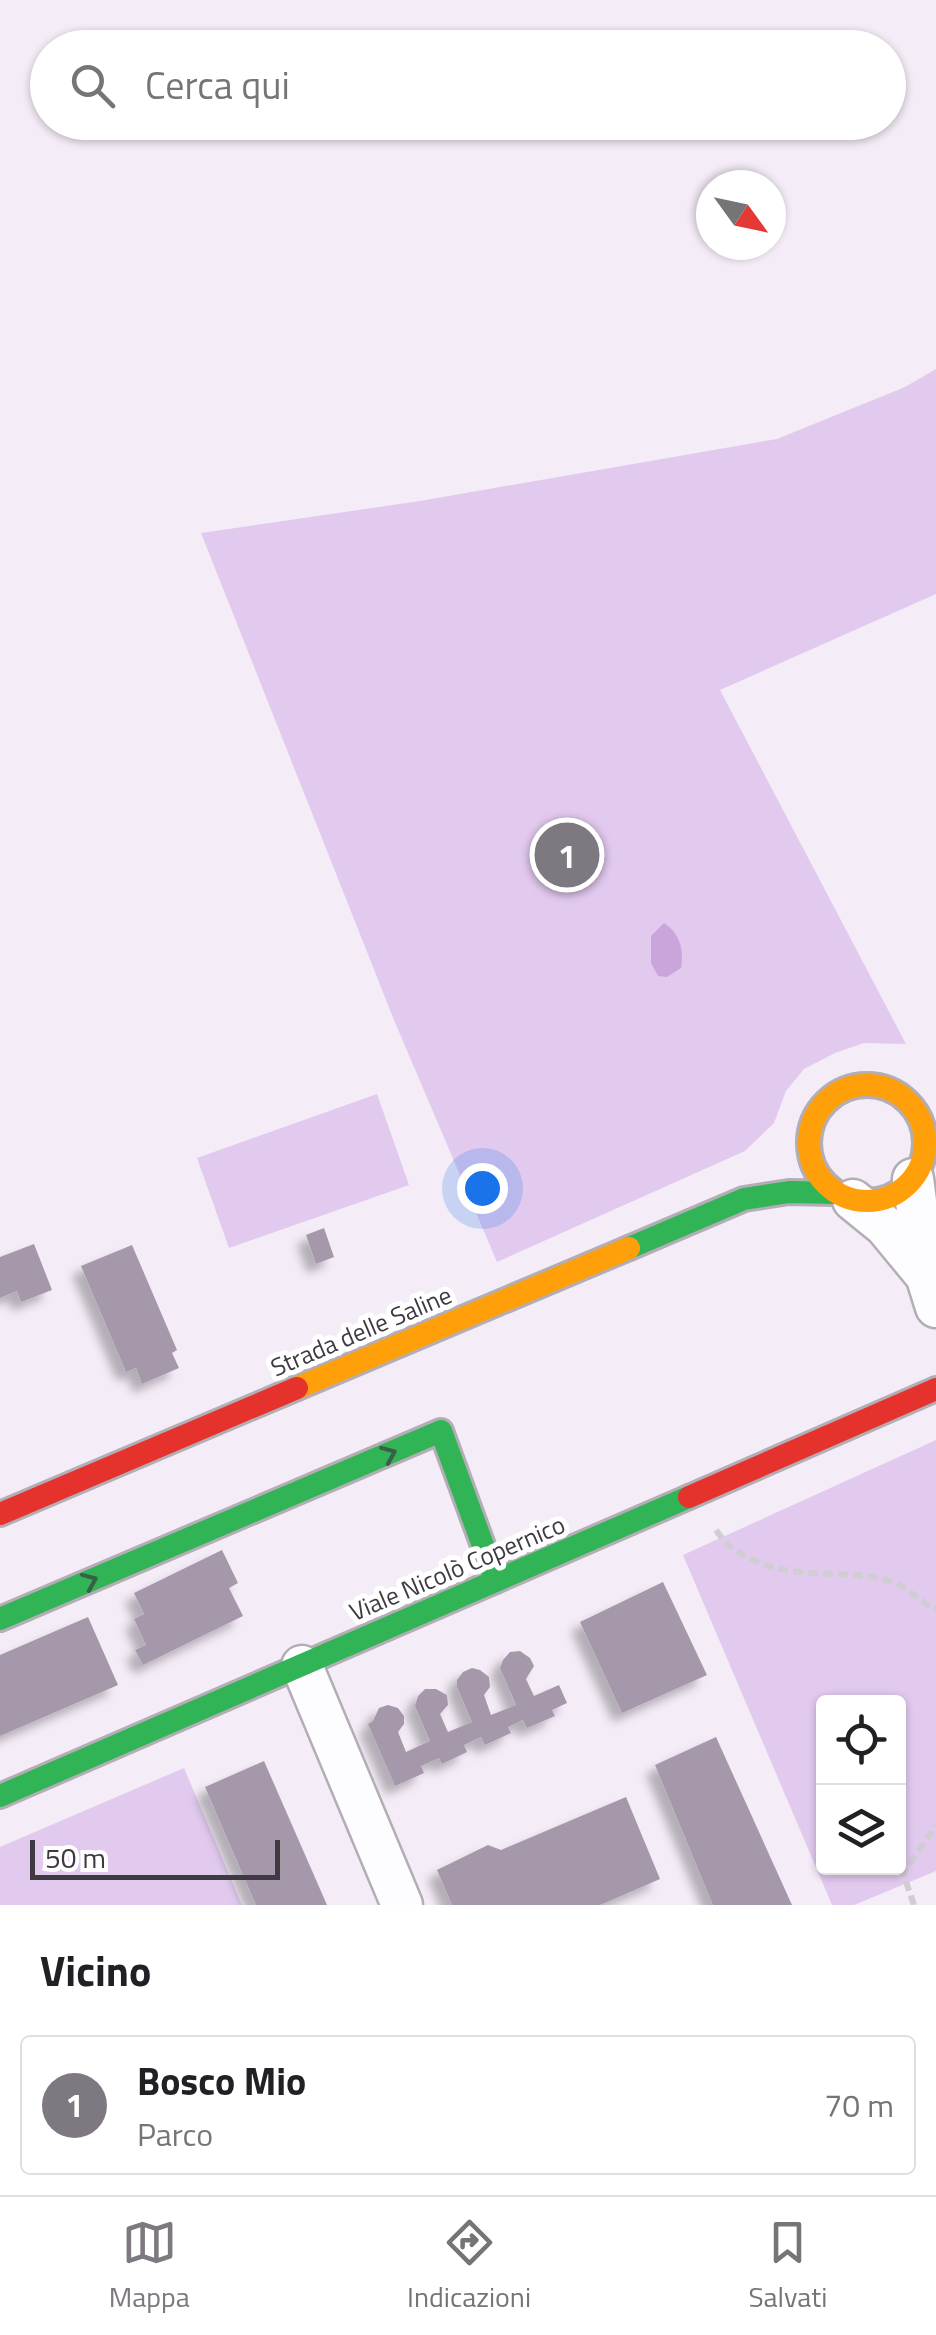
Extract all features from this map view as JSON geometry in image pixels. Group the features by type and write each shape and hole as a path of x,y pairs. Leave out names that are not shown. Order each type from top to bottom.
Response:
{"street":[{"name":"Strada delle Saline","path":"744,1198 781,1165 833,1096 850,1087 870,1084 931,1092"},
{"path":"888,1088 917,1112 924,1131 931,1291"},
{"path":"811,1126 808,1146 812,1165 822,1181 885,1226 931,1291"},
{"name":"Strada delle Saline","path":"0,1514 744,1198 793,1190 872,1202 890,1197 906,1186 924,1156"},
{"name":"Viale Nicolò Copernico","path":"0,1796 936,1389"},
{"path":"0,1619 442,1432 496,1582"},
{"path":"302,1666 402,1905"}],"path":[{"path":"695,1495 728,1547 768,1567 806,1574 869,1576 894,1582 936,1610"},
{"path":"914,1905 902,1873 936,1826"}],"shaded area":[{"path":"936,369 936,594 720,690 906,1044 864,1043 804,1069 786,1091 774,1123 745,1151 497,1262 394,1020 201,533 420,501 777,439 905,387"},
{"path":"664,923 680,942 682,954 681,968 667,977 658,976 651,963 651,936"},
{"path":"377,1094 409,1185 229,1248 197,1158"},
{"path":"936,1440 936,1871 854,1905 832,1905 819,1875 906,1875 906,1695 816,1695 816,1867 683,1555"},
{"path":"184,1768 242,1905 0,1905 0,1847"}],"building":[{"path":"324,1228 334,1257 316,1264 306,1235"},
{"path":"34,1244 52,1290 21,1302 17,1291 0,1298 0,1257"},
{"path":"132,1245 177,1350 172,1353 179,1368 142,1384 136,1368 126,1372 81,1266"},
{"path":"222,1550 238,1583 229,1588 243,1616 143,1665 135,1650 146,1645 134,1619 144,1614 134,1593"},
{"path":"663,1582 707,1675 622,1713 580,1622"},
{"path":"88,1617 118,1685 0,1736 0,1655"},
{"path":"520,1651 534,1666 526,1679 534,1696 559,1685 567,1703 552,1710 555,1716 527,1728 523,1720 508,1727 511,1733 485,1745 481,1737 464,1745 467,1752 442,1764 439,1758 421,1766 424,1773 395,1786 368,1724 379,1708 398,1708 404,1716 398,1732 406,1752 430,1741 415,1706 425,1689 447,1695 448,1705 440,1714 448,1732 472,1722 457,1680 472,1668 489,1677 490,1687 484,1695 491,1715 516,1705 500,1668 510,1652"},
{"path":"716,1737 792,1905 713,1905 655,1765"},
{"path":"264,1761 327,1905 256,1905 205,1787"},
{"path":"626,1797 660,1879 600,1905 452,1905 437,1870 488,1845 501,1850"}],"traffic: fast":[{"path":"629,1248 744,1199 789,1192 836,1193"},
{"path":"0,1619 441,1431 496,1581"},
{"path":"0,1796 689,1497"}],"traffic: slow":[{"path":"867,1085 889,1089 908,1102 921,1121 925,1143 921,1165 908,1184 889,1197 867,1201 845,1197 826,1184 813,1165 809,1143 813,1121 826,1102 845,1089 867,1085"},
{"path":"297,1388 629,1248"}],"traffic: jam":[{"path":"0,1514 297,1388"},
{"path":"689,1497 936,1389"}],"place":[{"name":"Bosco Mio","path":"567,855"}]}
